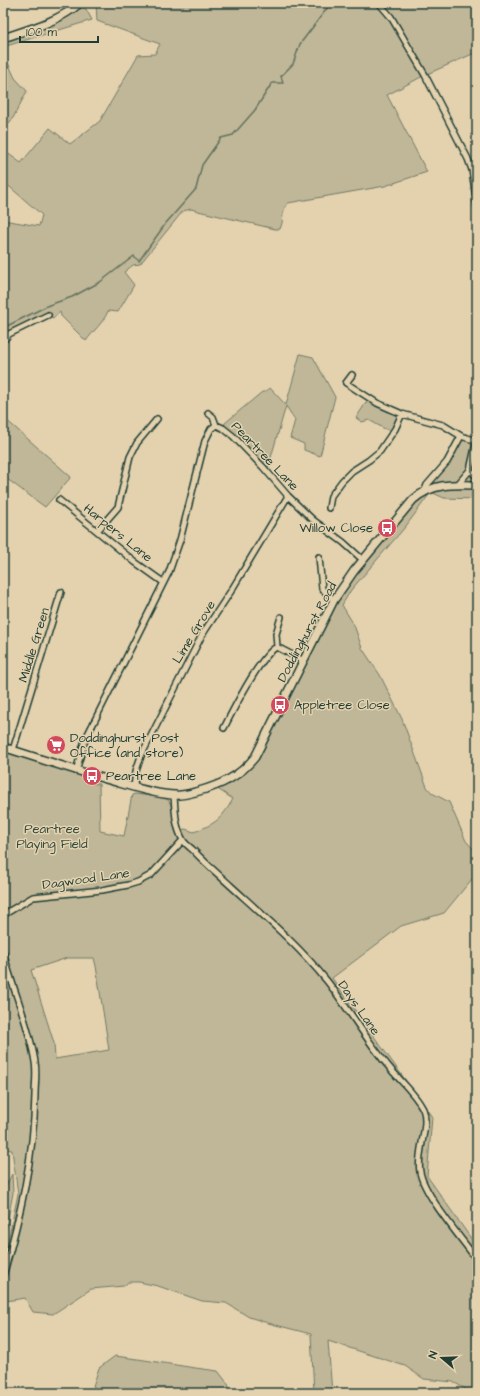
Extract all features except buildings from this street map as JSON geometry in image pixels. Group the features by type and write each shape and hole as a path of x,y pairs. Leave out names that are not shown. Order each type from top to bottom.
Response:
{"street":[{"path":"3,38 51,22 80,3"},
{"path":"379,3 391,17 425,75 468,159 472,170 477,204"},
{"path":"3,341 8,334 48,315"},
{"path":"352,375 346,383 377,403 402,414 443,426 461,436 477,440 470,470 458,484"},
{"path":"208,413 213,417 216,425"},
{"path":"329,508 331,496 342,481 352,470 369,460 380,450 395,429 402,414"},
{"path":"97,531 118,507 130,457 137,443 157,419"},
{"name":"Peartree Lane","path":"76,771 85,740 169,572 180,540 205,441 211,429 216,425 223,428 233,436 288,496 313,520 343,542 363,560"},
{"path":"425,490 427,484 447,462 461,436"},
{"path":"470,470 477,478"},
{"name":"Doddinghurst Road","path":"3,747 76,771 174,796 213,787 230,780 248,766 258,751 334,600 354,571 412,500 425,490 442,486 458,484 477,485"},
{"name":"Lime Grove","path":"134,787 136,771 141,756 202,635 228,597 288,496"},
{"name":"Harpers Lane","path":"60,500 135,562 163,582"},
{"path":"319,557 322,589 334,600"},
{"name":"Middle Green","path":"13,750 61,592"},
{"path":"278,647 276,634 281,616"},
{"path":"278,647 304,661"},
{"path":"224,728 238,699 267,655 274,648 278,647"},
{"name":"Days Lane","path":"174,796 176,818 183,840 211,869 274,924 312,964 327,982 388,1067 418,1101 425,1117 419,1171 423,1182 435,1203 477,1260"},
{"name":"Dagwood Lane","path":"3,915 32,897 102,890 128,886 138,882 151,875 183,840"},
{"path":"3,951 24,1016 35,1063 34,1108 29,1165 17,1225 3,1276"}],"green space":[{"path":"96,3 477,3 477,52 425,75 387,95 427,172 385,186 288,203 283,213 280,229 191,209 183,211 140,264 133,265 124,272 134,285 118,312 108,311 101,323 86,341 61,316 60,312 53,318 48,315 9,334 3,341 3,220 39,226 42,215 3,181 3,150 21,163 50,128 70,144 100,121 138,55 155,54 160,44 97,21"},
{"path":"78,5 86,9 92,20 3,47 3,38 51,21"},
{"path":"3,52 15,78 27,91 13,118 3,131"},
{"path":"300,354 313,357 335,397 320,456 304,450 304,444 290,438 295,420 286,406 267,471 223,428 225,423 262,392 265,392 270,388 286,405"},
{"path":"369,398 402,414 393,432 369,420 362,422 356,418"},
{"path":"3,417 71,477 45,507 3,476"},
{"name":"Peartree Playing Field","path":"461,436 477,439 477,499 444,498 431,492 406,526 351,590 342,605 354,625 362,648 380,675 402,719 427,787 432,793 449,802 466,841 477,853 477,879 472,879 444,913 401,926 332,978 432,1117 427,1176 477,1247 477,1393 473,1393 453,1382 424,1379 405,1366 328,1341 332,1393 314,1393 311,1334 249,1317 226,1303 202,1301 158,1286 139,1282 128,1282 124,1286 91,1289 53,1314 33,1312 25,1298 6,1301 3,1304 3,1264 18,1194 12,1150 3,1149 3,751 86,777 87,783 99,784 100,831 124,836 132,795 135,794 167,798 171,805 176,831 185,829 194,832 213,823 225,812 233,799 219,790 218,785 248,766 334,600 447,462","holes":["67,958 94,958 109,1050 55,1059 54,1043 31,970"]},
{"path":"12,1174 13,1193 3,1245 3,1192"},
{"path":"115,1356 218,1371 228,1384 231,1393 102,1393 93,1386 99,1368"}],"waterway":[{"path":"3,328 49,305 72,297 100,282 134,256 139,261 166,223 196,189 202,165 221,138 233,135 255,110 272,83 283,83 281,76 293,64 300,44 331,3"}],"place":[{"name":"Willow Close","path":"387,528"},
{"name":"Appletree Close","path":"280,705"},
{"name":"Doddinghurst Post Office (and store)","path":"56,745"},
{"name":"Peartree Lane","path":"92,776"}]}
